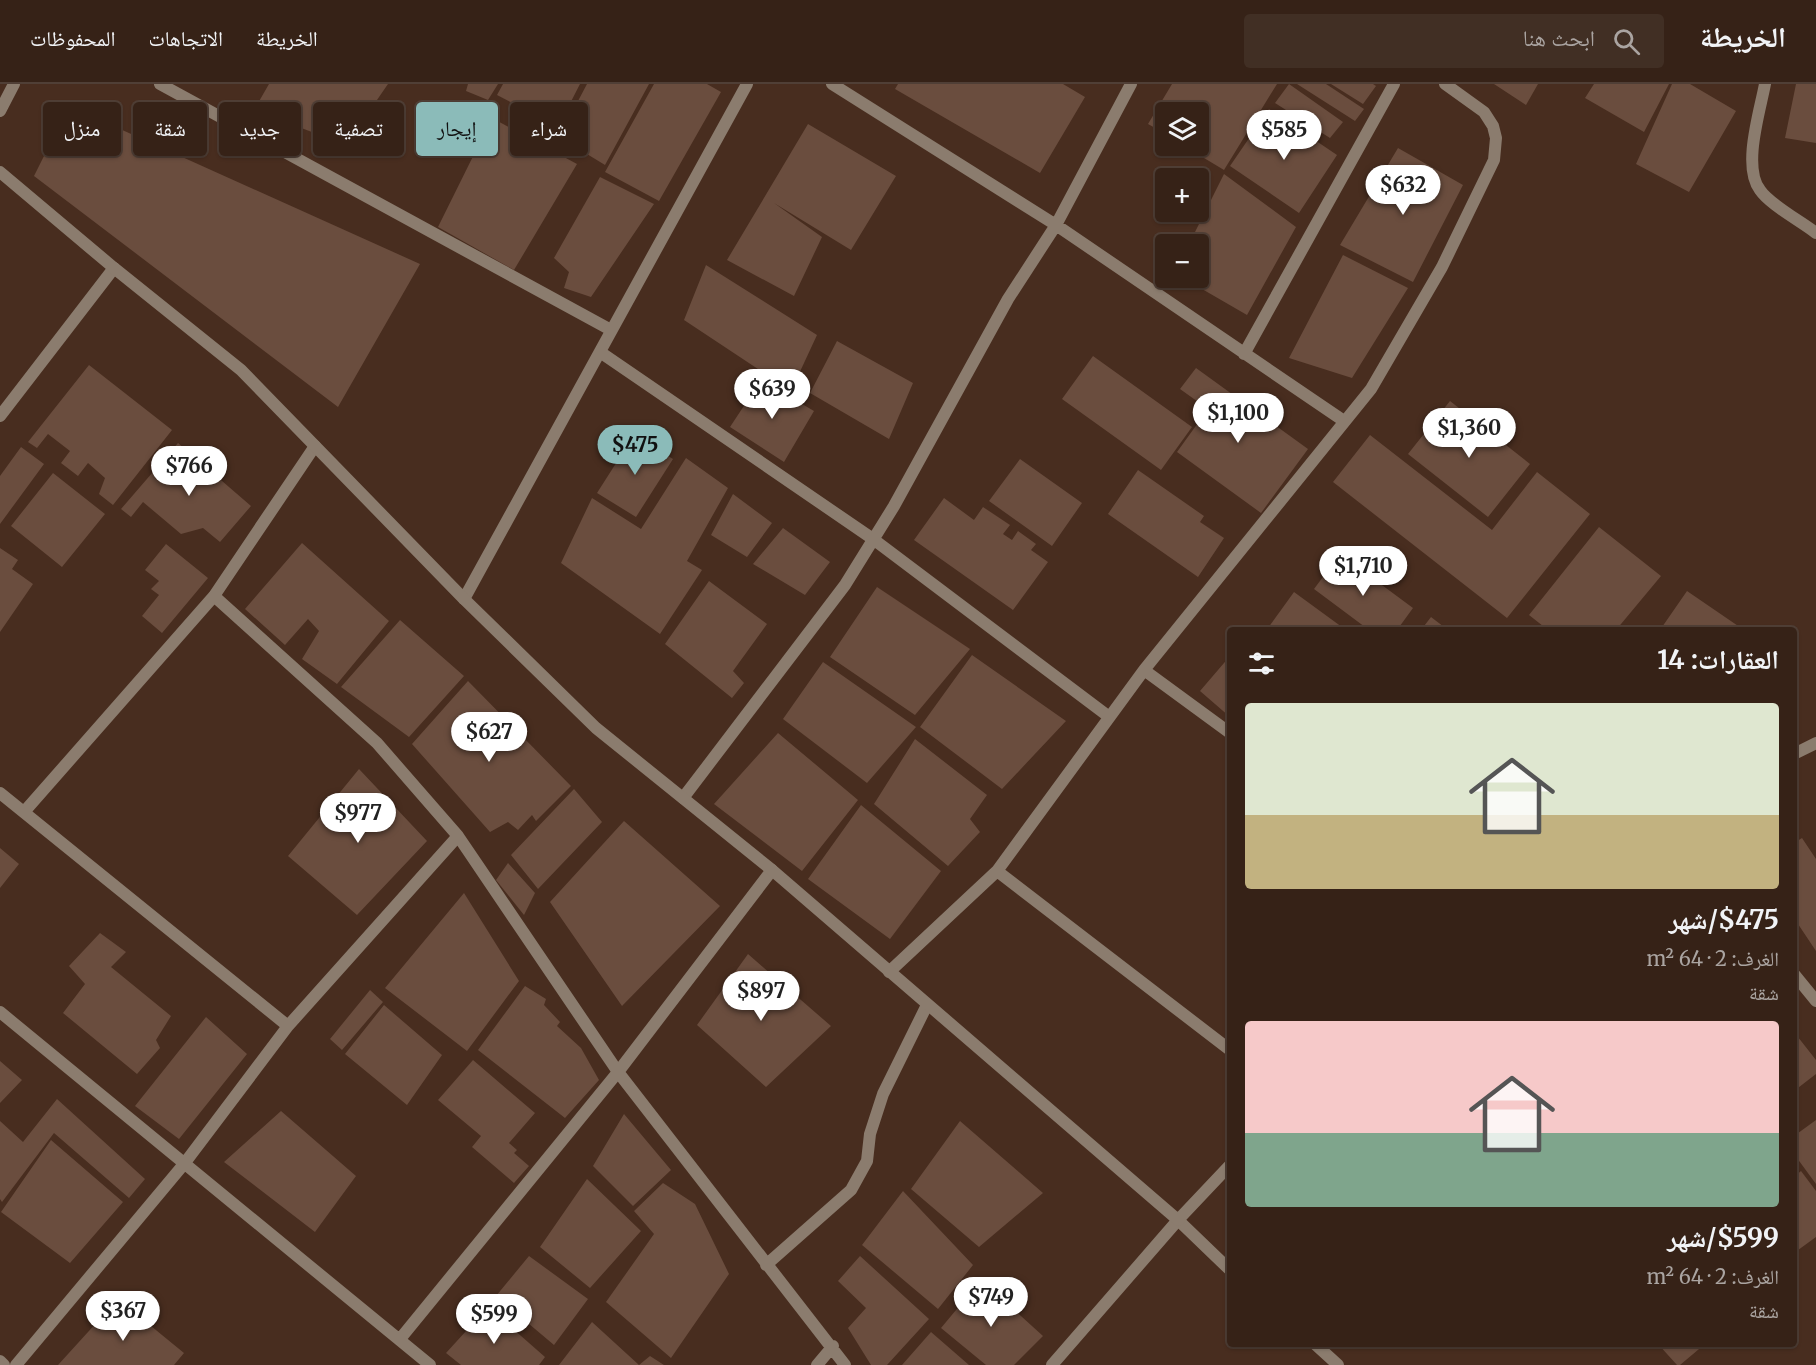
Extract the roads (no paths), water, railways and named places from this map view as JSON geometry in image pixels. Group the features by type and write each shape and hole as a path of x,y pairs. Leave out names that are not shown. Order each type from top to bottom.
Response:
{"street":[{"path":"0,111 14,84"},
{"path":"160,84 611,330"},
{"path":"464,599 747,84"},
{"path":"832,84 1056,225 1344,421"},
{"path":"683,798 845,585 1008,298 1056,225 1131,84"},
{"path":"1244,354 1394,84"},
{"path":"889,972 998,871 1108,716 1371,389 1442,267 1494,160 1496,138 1493,126 1485,112 1445,84"},
{"path":"1765,84 1753,146 1754,181 1761,192 1816,233"},
{"path":"0,171 114,268 241,370 464,599 596,728 772,870 1178,1220 1227,1267"},
{"path":"0,416 114,268"},
{"path":"600,352 873,539 1108,716"},
{"path":"24,812 214,596 315,446"},
{"path":"214,596 377,743 459,836 618,1072 766,1265 833,1346 845,1365"},
{"path":"1144,670 1227,731"},
{"path":"1797,752 1816,743"},
{"path":"0,793 288,1026"},
{"path":"16,1365 184,1164 288,1026 459,836"},
{"path":"400,1339 618,1072 772,870"},
{"path":"998,871 1227,1048"},
{"path":"1797,978 1816,1001"},
{"path":"766,1265 850,1190 867,1161 870,1134 883,1094 927,1005"},
{"path":"0,1012 430,1365"},
{"path":"1052,1365 1178,1220 1227,1168"},
{"path":"817,1365 833,1346"},
{"path":"1318,1347 1338,1365"},
{"path":"0,1361 4,1365"}]}
